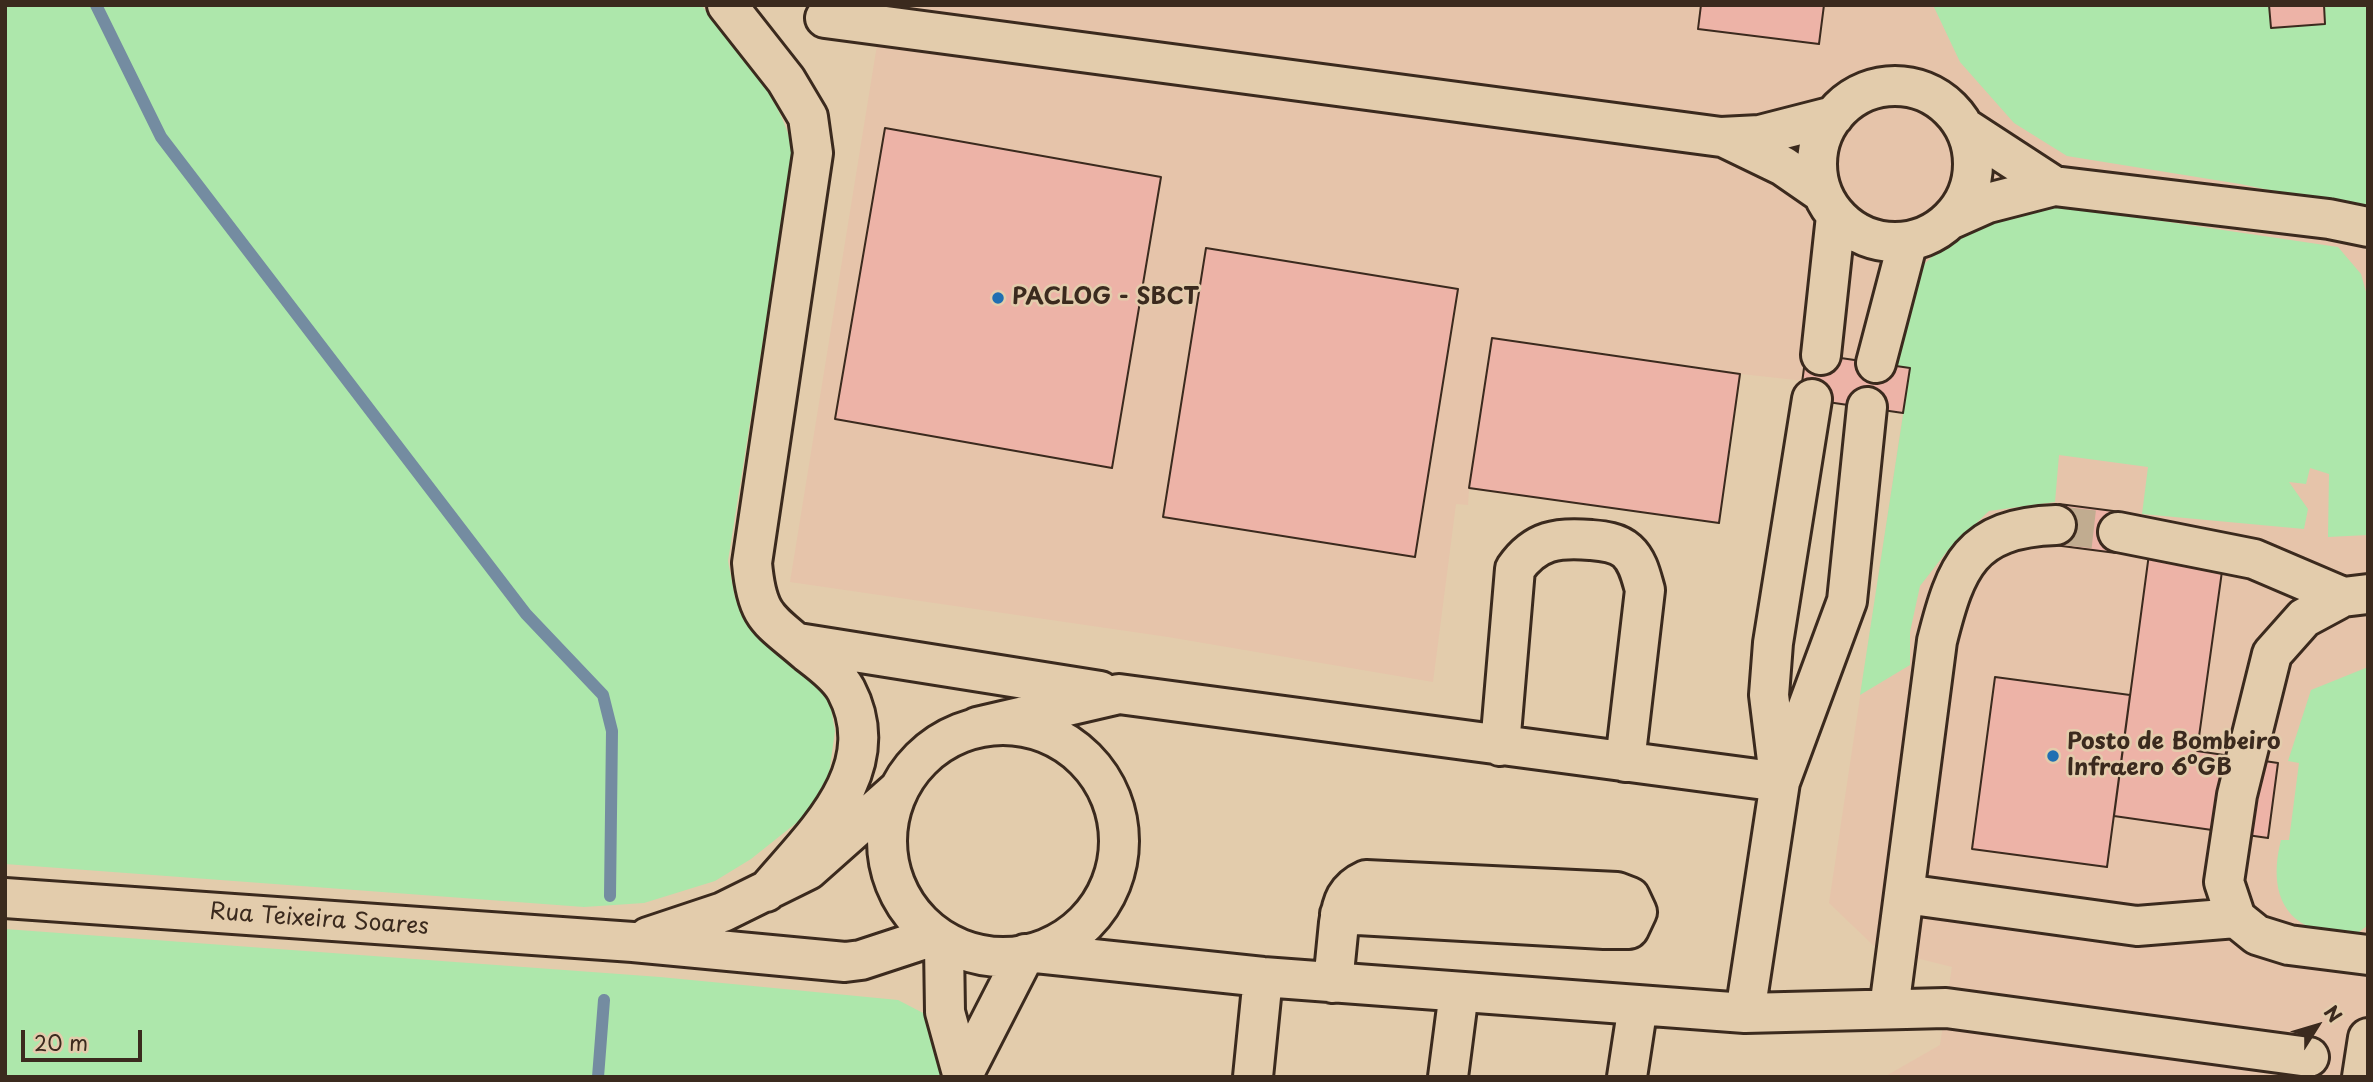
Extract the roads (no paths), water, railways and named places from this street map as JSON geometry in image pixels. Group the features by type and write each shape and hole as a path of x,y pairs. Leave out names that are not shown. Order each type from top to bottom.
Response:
{"street":[{"path":"727,5 786,80 807,117 813,153 752,563 755,596 776,629 798,643 845,688 858,720 857,765 837,808 765,892"},
{"path":"825,18 1721,136 1771,133 1834,116"},
{"path":"1821,355 1829,205 1817,166 1821,139 1834,116 1854,97 1878,87 1905,87 1930,94 1950,108 1965,128 1973,151 1973,176 1965,199 1952,219"},
{"path":"1965,128 2054,186"},
{"path":"1721,136 1783,166 1857,233 1882,241 1909,241 1931,234 1952,219 1988,203 2054,186 2329,219 2368,227"},
{"path":"1876,363 1909,241"},
{"path":"1780,782 1769,695 1773,643 1812,399"},
{"path":"1745,1013 1780,782 1847,601 1867,407"},
{"path":"1889,1009 1937,641 1950,589 1959,569 1984,544 2006,532 2029,526 2056,525"},
{"path":"2118,532 2254,559 2355,596"},
{"path":"1500,746 1516,569 1526,553 1541,544 1562,537 1608,541 1626,550 1638,566 1645,590 1625,762"},
{"path":"2355,596 2304,618 2272,654 2237,795 2224,882 2236,918 2257,935 2289,945 2368,955"},
{"path":"798,643 1119,694 1780,782"},
{"path":"1119,694 977,727 944,740 917,762 897,791 887,828 889,866 903,900 920,927 937,941 998,957 1031,954 1334,983 1745,1013 1946,1008 2309,1056"},
{"path":"963,1076 1031,954 1072,936 1100,908 1116,872 1119,832 1109,793 1087,761 1055,737 1017,725 977,727"},
{"name":"Rua Teixeira Soares","path":"633,942 723,912 808,870 897,791"},
{"path":"1334,983 1340,915 1345,897 1366,880 1617,892 1630,897 1637,912 1629,929 1340,915"},
{"path":"1905,894 2137,926 2236,918"},
{"name":"Rua Teixeira Soares","path":"5,898 633,942 845,961 861,960 937,941"},
{"path":"937,941 945,1012 963,1076"},
{"path":"1253,1077 1263,977"},
{"path":"1448,1077 1459,992"},
{"path":"1627,1077 1638,1005"},
{"path":"2362,1077 2368,1038"}],"waterway":[{"path":"96,5 161,137 526,614 603,695 612,731 610,896"},
{"path":"598,1077 604,1000"}],"tunnel":[{"path":"2056,525 2118,532"}],"place":[{"name":"PACLOG - SBCT","path":"998,298"},
{"name":"Posto de Bombeiro Infraero 6ºGB","path":"2053,756"}]}
